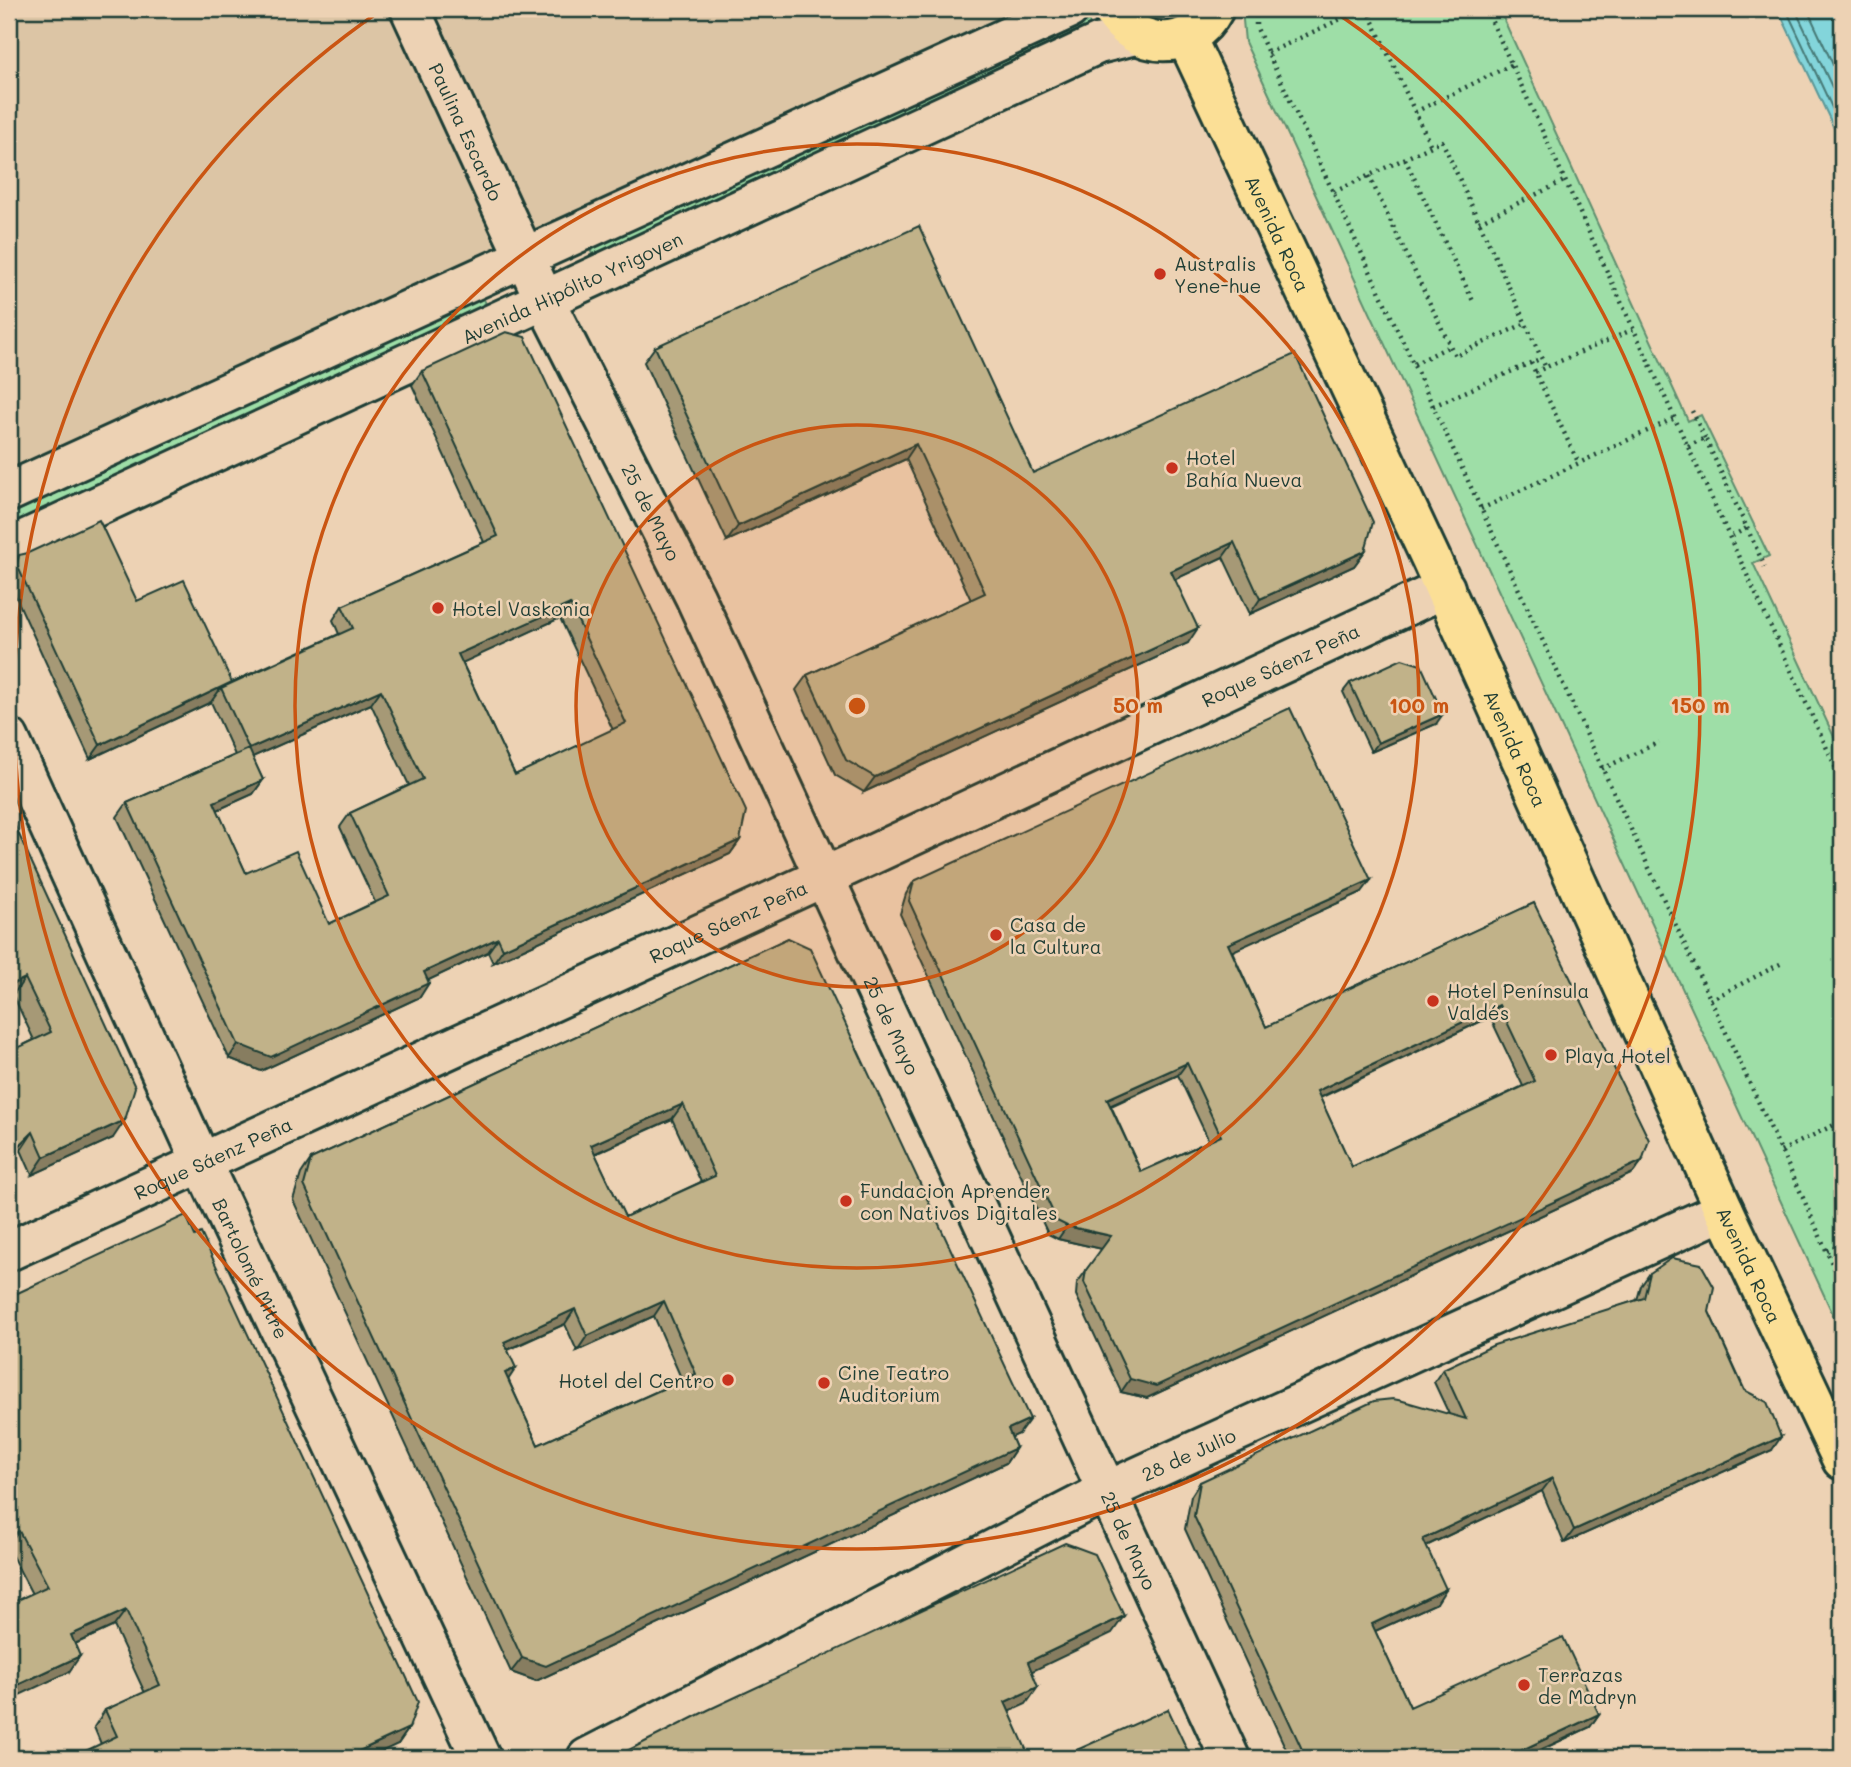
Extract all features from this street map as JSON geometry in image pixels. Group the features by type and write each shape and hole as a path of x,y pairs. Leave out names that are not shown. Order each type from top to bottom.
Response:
{"main road":[{"path":"1124,22 1151,40 1167,41 1186,37 1209,19 1214,9"},
{"name":"Avenida Roca","path":"1186,37 1445,588 1724,1210 1842,1460"}],"street":[{"name":"Paulina Escardo","path":"410,9 544,299"},
{"path":"9,492 524,255 1069,9"},
{"name":"Avenida Hipólito Yrigoyen","path":"9,547 1098,44 1124,22"},
{"name":"25 de Mayo","path":"544,299 695,597 1109,1490 1230,1758"},
{"name":"Roque Sáenz Peña","path":"9,1251 1445,588"},
{"name":"Bartolomé Mitre","path":"9,738 201,1161 481,1758"},
{"name":"28 de Julio","path":"587,1758 1109,1490 1724,1210"}],"path":[{"path":"1256,9 1256,26 1268,53 1842,1286"},
{"path":"1268,53 1365,9 1431,146"},
{"path":"1486,9 1842,781"},
{"path":"1415,112 1511,65"},
{"path":"1334,192 1442,141 1546,368"},
{"path":"1405,159 1473,301"},
{"path":"1369,176 1455,356 1526,323"},
{"path":"1479,222 1564,181"},
{"path":"1535,372 1634,329"},
{"path":"1414,364 1450,346"},
{"path":"1433,406 1542,358"},
{"path":"1531,363 1578,464"},
{"path":"1692,411 1765,567"},
{"path":"1481,509 1675,418"},
{"path":"1688,446 1705,438"},
{"path":"1730,537 1747,528"},
{"path":"1602,769 1659,742"},
{"path":"1710,1000 1782,963"},
{"path":"1781,1152 1842,1121"},
{"path":"1827,1251 1842,1243"}],"shaded area":[{"path":"9,9 1069,9 9,492"}],"green space":[{"path":"1242,9 1499,9 1688,421 1701,415 1769,556 1753,563 1842,754 1842,1334 1245,42"},
{"path":"1087,18 1093,30 593,256 587,243"},
{"path":"481,293 487,306 9,531 9,515"}],"water":[{"path":"1778,9 1842,9 1842,145"}],"building":[{"path":"919,226 1033,473 1295,354 1373,522 1365,551 1260,599 1234,542 1171,571 1198,628 875,777 846,760 807,675 985,593 916,444 738,526 655,347"},
{"path":"506,332 525,337 746,811 740,840 503,949 498,938 424,972 429,983 271,1057 238,1044 127,803 249,749 221,688 353,628 342,606 498,536 422,371","holes":["570,604 626,723 515,775 458,654","381,690 423,779 350,813 389,896 329,924 296,851 246,873 214,802 263,780 249,749"]},
{"path":"99,520 137,601 184,580 232,682 100,745 17,565 19,555"},
{"path":"1402,659 1421,665 1443,714 1378,743 1350,683"},
{"path":"1290,708 1371,880 1228,944 1266,1027 1534,903 1649,1140 1642,1161 1156,1386 1130,1379 1084,1282 1086,1270 1111,1236 1067,1226 1057,1221 909,901 914,881","holes":["1499,1005 1535,1081 1352,1167 1317,1091","1187,1063 1221,1136 1141,1172 1107,1099"]},
{"path":"9,813 135,1087 125,1120 44,1157 33,1132 9,1156 9,1052 51,1032 25,978 9,986"},
{"path":"788,938 810,948 1030,1419 1008,1429 1016,1448 546,1666 522,1658 304,1185 311,1159","holes":["683,1104 715,1176 625,1217 591,1145","664,1301 696,1374 538,1445 505,1373 516,1368 504,1342 575,1309 587,1336"]},
{"path":"186,1215 195,1236 201,1233 418,1702 409,1728 344,1758 71,1758 117,1736 105,1710 160,1685 126,1610 71,1635 80,1656 9,1689 9,1604 48,1586 19,1531 9,1536 9,1297"},
{"path":"1672,1258 1701,1264 1714,1287 1709,1312 1744,1390 1767,1402 1781,1437 1574,1530 1552,1478 1423,1539 1446,1589 1372,1624 1410,1707 1563,1637 1599,1714 1522,1750 1526,1758 1306,1758 1194,1516 1200,1482 1374,1401 1393,1399 1466,1419 1443,1369 1494,1345 1644,1298 1650,1273"},
{"path":"1065,1543 1095,1554 1124,1616 1028,1662 1038,1687 1005,1702 1030,1758 613,1758 708,1710"},
{"path":"1168,1709 1191,1758 1059,1758"}],"place":[{"name":"Australis Yene-hue","path":"1160,274"},
{"name":"Hotel Bahía Nueva","path":"1172,468"},
{"name":"Hotel Vaskonia","path":"438,608"},
{"name":"Casa de la Cultura","path":"996,935"},
{"name":"Hotel Península Valdés","path":"1433,1001"},
{"name":"Playa Hotel","path":"1551,1055"},
{"name":"Fundacion Aprender con Nativos Digitales","path":"846,1201"},
{"name":"Hotel del Centro","path":"728,1380"},
{"name":"Cine Teatro Auditorium","path":"824,1383"},
{"name":"Terrazas de Madryn","path":"1524,1685"}]}
